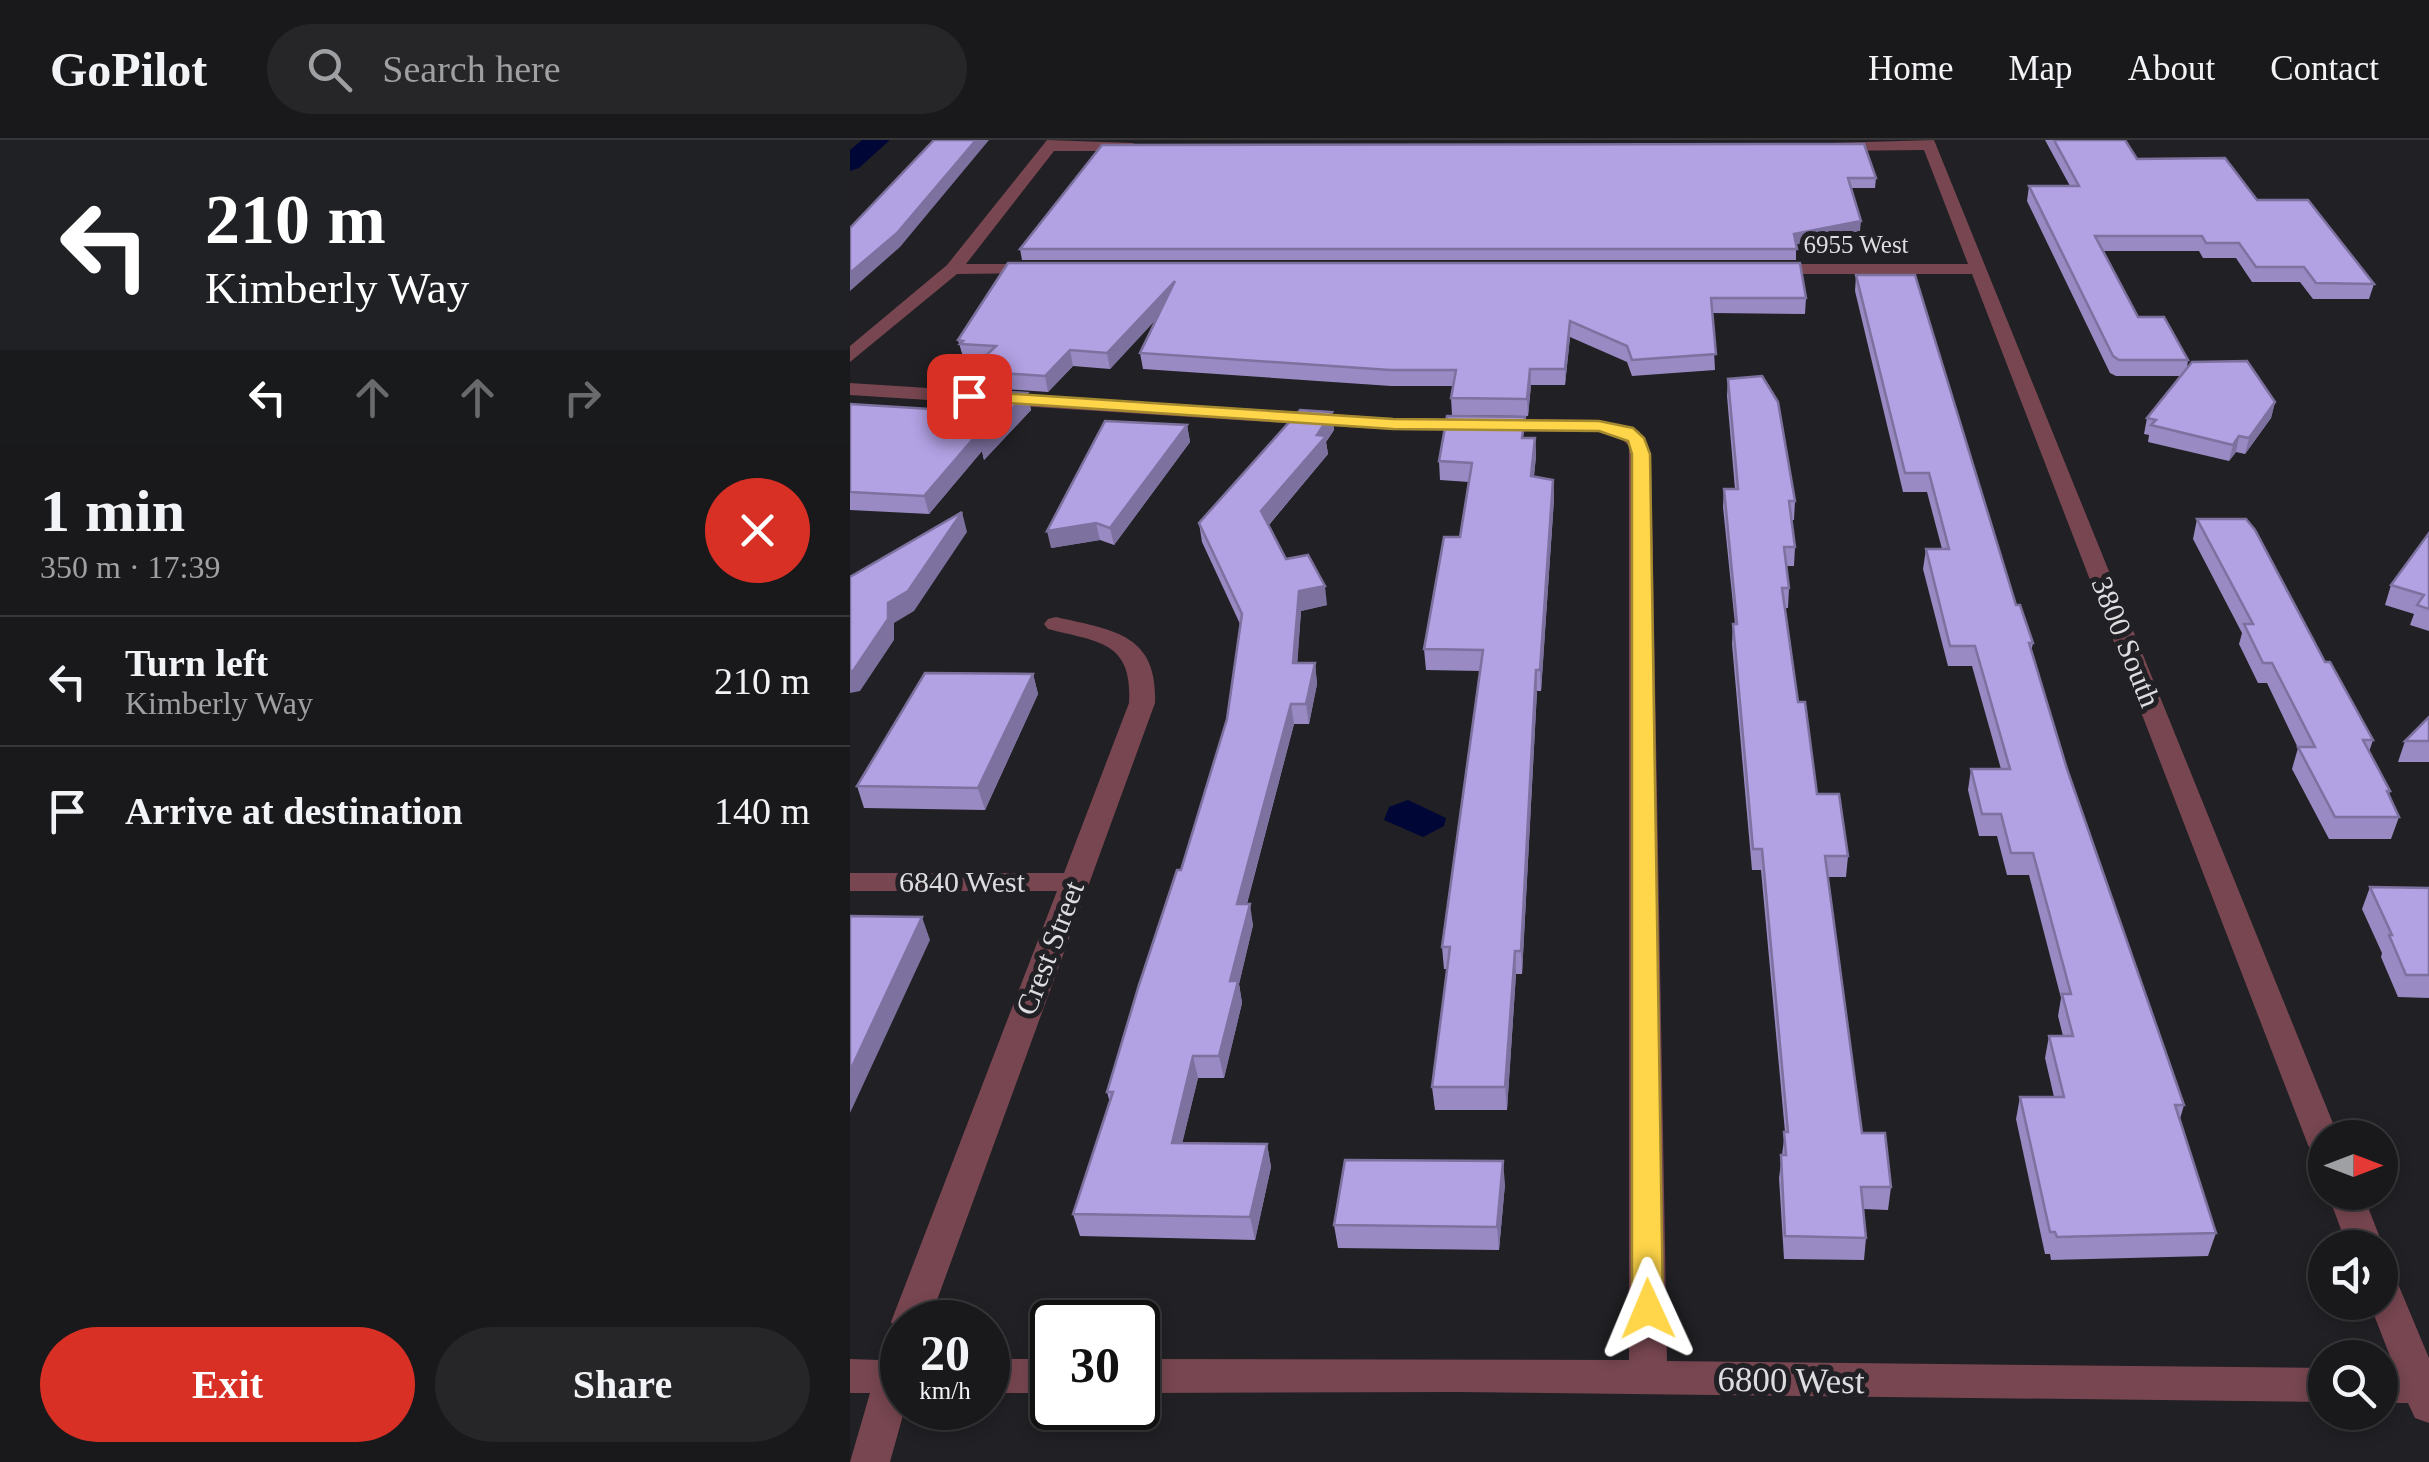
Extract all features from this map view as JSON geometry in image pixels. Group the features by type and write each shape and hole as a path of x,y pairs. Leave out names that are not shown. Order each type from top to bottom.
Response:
{"street":[{"path":"1818,146 1928,143"},
{"name":"3800 South","path":"1928,143 2315,1120"},
{"path":"850,356 953,269 1052,144 1142,147"},
{"path":"953,269 1046,269"},
{"name":"6955 West","path":"1743,269 1978,269"},
{"path":"850,388 1393,424 1582,425 1627,432 1636,438 1641,454 1648,1378"},
{"name":"Crest Street","path":"918,1300 1137,722 1144,671 1140,659 1122,644 1056,624"},
{"name":"6840 West","path":"850,882 1074,882"},
{"path":"2395,1320 2426,1392"},
{"path":"850,1376 880,1371"},
{"name":"6800 West","path":"1160,1376 2308,1385"},
{"path":"2398,1388 2426,1392"},
{"path":"870,1462 880,1430"}],"shaded area":[{"path":"1408,800 1446,818 1444,826 1423,837 1384,820 1389,807"}],"building":[{"path":"934,140 976,140 897,233 850,273 850,228"},
{"path":"2054,140 2125,140 2137,159 2225,158 2257,200 2308,200 2374,284 2316,283 2304,267 2256,267 2239,243 2206,243 2202,236 2095,236 2138,317 2164,317 2188,360 2119,360 2113,356 2029,186 2079,186"},
{"path":"1864,144 1876,178 1848,178 1861,221 1794,234 1797,249 1020,249 1102,145"},
{"path":"1008,263 1800,263 1806,298 1711,298 1716,354 1632,360 1627,346 1570,321 1565,369 1530,369 1527,399 1451,398 1456,370 1390,370 1140,353 1175,281 1107,353 1070,350 1045,376 970,371 996,346 960,344 963,341 958,340"},
{"path":"1856,275 1915,275 2016,605 2020,605 2033,643 2029,643 2067,769 2184,1105 2175,1105 2216,1233 2057,1237 2050,1232 2020,1097 2064,1097 2049,1036 2073,1036 2062,994 2071,994 2033,853 2011,853 2001,814 1982,814 1971,769 2010,769 1975,646 1950,646 1926,549 1949,549 1929,473 1905,473"},
{"path":"2247,361 2275,402 2249,438 2239,436 2233,445 2151,425 2156,420 2147,418 2192,362"},
{"path":"1762,376 1778,402 1795,501 1789,501 1795,547 1784,547 1789,588 1782,588 1798,702 1805,702 1817,794 1839,794 1848,856 1825,856 1862,1133 1885,1133 1891,1187 1861,1187 1866,1238 1785,1236 1781,1155 1786,1155 1784,1132 1788,1132 1762,849 1753,849 1724,489 1738,489 1728,379"},
{"path":"951,388 1027,393 980,442 979,432 924,496 850,492 850,404 930,409"},
{"path":"1300,410 1332,412 1317,435 1326,436 1261,511 1286,559 1308,555 1325,586 1299,591 1293,663 1315,663 1306,704 1291,704 1237,904 1250,904 1230,981 1238,981 1219,1056 1193,1056 1172,1143 1267,1144 1250,1217 1073,1214 1113,1092 1107,1092 1139,985 1177,870 1181,870 1227,719 1242,614 1199,523"},
{"path":"1447,416 1525,417 1522,438 1535,438 1531,476 1553,480 1540,670 1536,670 1521,951 1515,951 1505,1087 1432,1087 1450,947 1442,947 1483,650 1424,649 1444,537 1460,537 1472,463 1439,461"},
{"path":"1105,421 1187,425 1110,528 1096,523 1047,531"},
{"path":"962,512 908,591 888,603 888,619 850,671 850,577"},
{"path":"2197,519 2246,519 2255,530 2325,662 2330,662 2373,740 2363,740 2399,817 2335,817 2298,747 2315,747 2272,663 2263,663 2244,624 2253,624"},
{"path":"2429,533 2429,609 2417,605 2424,595 2391,585"},
{"path":"925,673 1033,674 978,788 857,786"},
{"path":"2429,717 2429,741 2405,741"},
{"path":"2370,887 2429,888 2429,975 2406,975"},
{"path":"850,916 922,917 850,1071"},
{"path":"1345,1160 1503,1161 1497,1227 1334,1225"}],"waterway":[{"path":"850,163 877,140"}],"route":[{"path":"969,396 1393,424 1599,426 1636,438 1641,454 1648,1309"}]}
